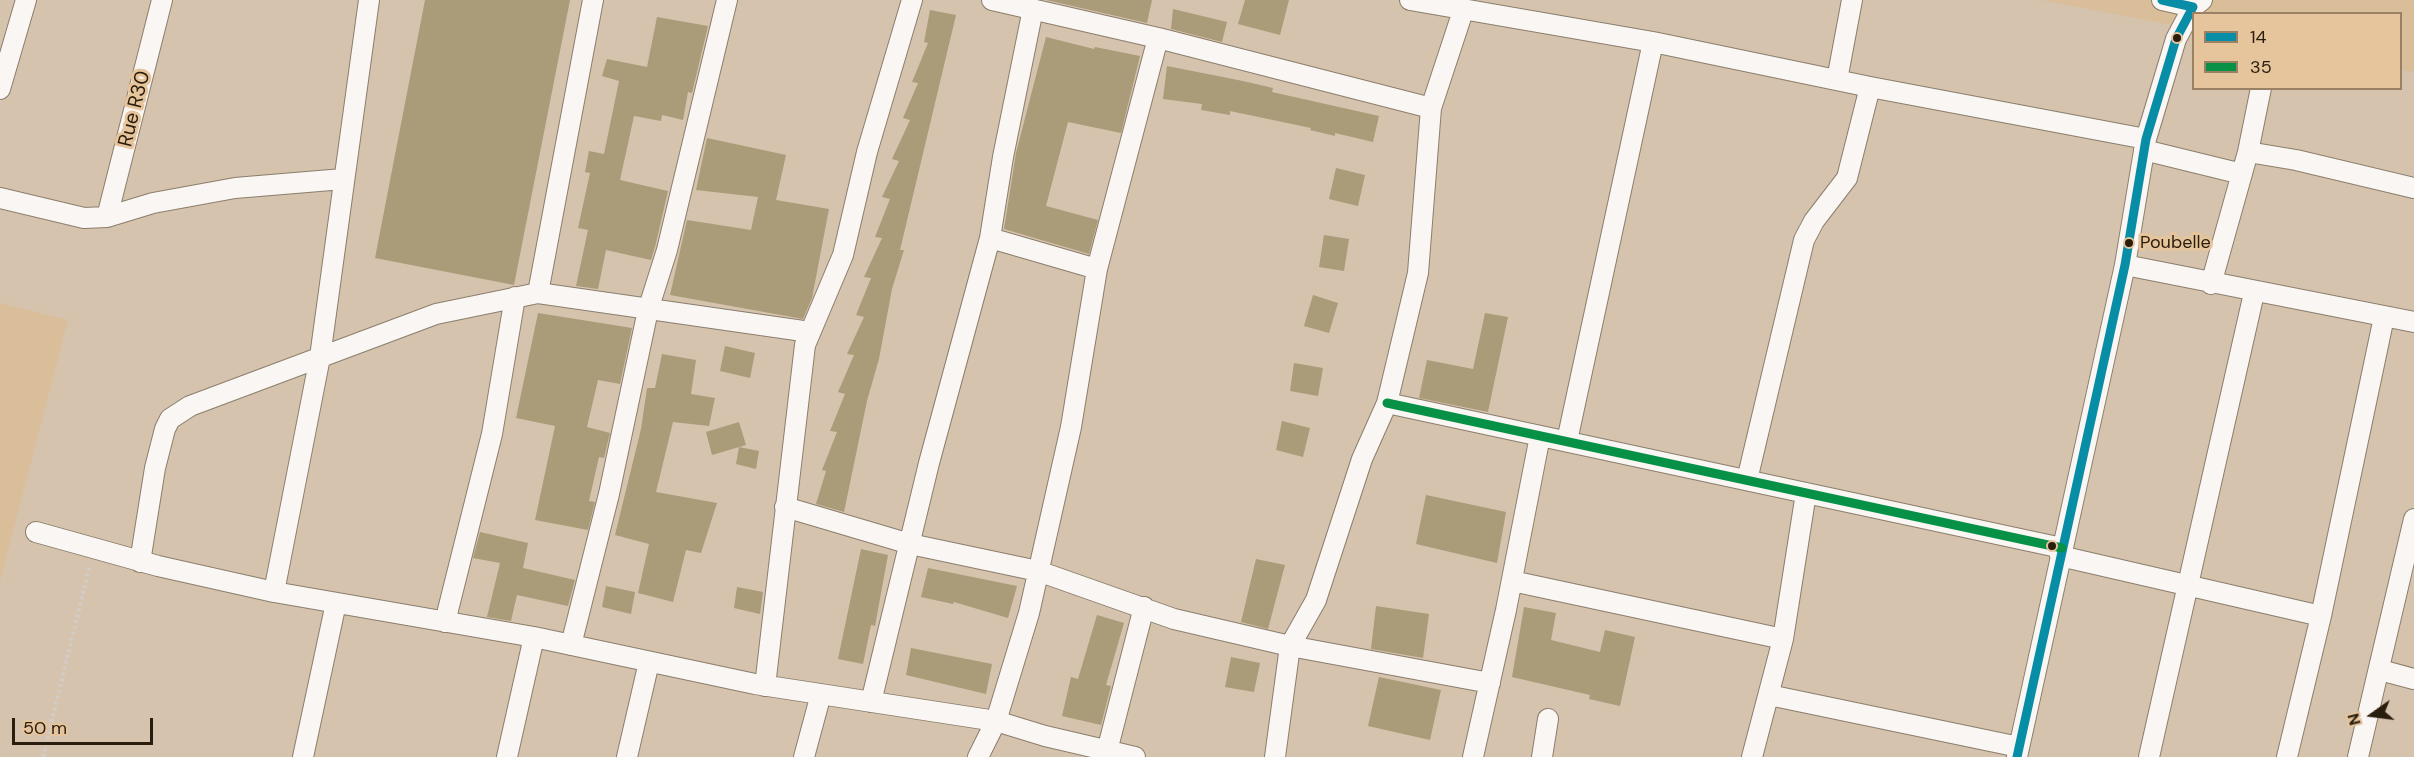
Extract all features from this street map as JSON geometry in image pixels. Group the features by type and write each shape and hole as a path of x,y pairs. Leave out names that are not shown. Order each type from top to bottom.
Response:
{"street":[{"path":"0,89 26,0"},
{"name":"Rue R30","path":"107,217 162,0"},
{"path":"274,592 321,357 343,179 369,0"},
{"path":"538,293 593,0"},
{"path":"571,645 609,494 648,310 667,250 727,0"},
{"path":"765,686 806,345 843,255 867,152 912,0"},
{"path":"992,0 1158,38 1431,108"},
{"path":"1410,0 1463,11 1653,42 2145,144 2242,174"},
{"path":"1837,80 1852,0"},
{"path":"2162,0 2197,4"},
{"path":"871,702 990,238 1003,157 1033,9"},
{"path":"1275,757 1290,646 1316,600 1362,459 1387,402 1418,273 1431,108 1463,11"},
{"path":"1769,696 2018,752 2125,266 2145,144 2176,39 2192,12"},
{"path":"978,757 996,721 1029,613 1071,427 1097,268 1158,38"},
{"path":"1567,441 1653,42"},
{"path":"1747,480 1804,240 1814,221 1847,178 1856,152 1870,87"},
{"path":"2211,284 2248,152 2261,90"},
{"path":"2248,152 2414,188"},
{"path":"0,198 84,218 107,217 153,203 235,188 343,179"},
{"path":"990,238 1097,268"},
{"path":"2125,266 2254,293 2414,322"},
{"path":"140,562 155,468 170,419 190,406 436,314 538,293 810,332"},
{"path":"2149,757 2254,293"},
{"path":"445,622 492,434 515,297"},
{"path":"2287,757 2321,616 2384,317"},
{"path":"1387,402 1806,493 2061,552 2187,587 2321,616"},
{"path":"1473,757 1512,581 1540,436"},
{"path":"1752,757 1783,639 1806,493"},
{"path":"785,507 910,544 1038,571 1173,619 1290,646 1490,683"},
{"path":"2358,757 2414,519"},
{"path":"36,532 140,562 274,592 534,637 765,686 996,721 1045,736 1135,757"},
{"path":"1512,581 1783,639"},
{"path":"303,757 336,603"},
{"path":"1107,750 1144,607"},
{"path":"507,757 534,637"},
{"path":"627,757 649,662"},
{"path":"2380,670 2414,679"},
{"path":"804,757 821,694"},
{"path":"1542,757 1548,719"}],"path":[{"path":"43,757 94,549"}],"shaded area":[{"path":"2041,0 2414,0 2414,72 2402,69 2402,12 2192,12 2192,29"},
{"path":"0,303 68,320 0,581"}],"building":[{"path":"425,0 570,0 514,285 375,258"},
{"path":"1046,0 1152,0 1147,23"},
{"path":"1245,0 1289,0 1280,35 1238,24"},
{"path":"1173,9 1227,22 1222,42 1171,29"},
{"path":"930,10 956,15 900,250 904,250 892,289 879,359 867,401 844,512 816,504 826,471 822,470 837,432 830,431 845,394 838,392 854,355 847,354 864,317 856,315 871,278 864,277 882,238 875,237 890,199 882,197 899,161 892,159 910,120 903,118 918,83 912,82 928,43 924,42"},
{"path":"657,17 708,26 692,93 688,92 683,120 662,115 661,121 634,116 620,180 668,191 655,247 651,260 606,250 598,289 576,286 588,230 578,228 590,173 585,172 589,151 604,154 619,81 602,76 607,59 647,67"},
{"path":"1046,37 1094,49 1095,47 1140,56 1121,133 1068,122 1046,206 1098,220 1089,254 1004,229 1016,153"},
{"path":"1167,66 1273,88 1272,92 1379,116 1373,142 1335,133 1335,136 1310,130 1311,128 1230,111 1230,115 1201,110 1202,104 1163,99"},
{"path":"707,138 786,155 776,200 829,209 812,298 803,319 670,295 687,220 751,230 758,197 696,190"},
{"path":"1336,168 1365,175 1358,206 1329,199"},
{"path":"1324,235 1349,239 1344,271 1319,267"},
{"path":"1313,295 1338,303 1329,333 1304,326"},
{"path":"538,313 632,328 620,384 598,380 587,427 610,433 604,458 599,457 589,501 595,502 588,530 535,520 555,426 516,418"},
{"path":"1485,313 1508,317 1488,412 1419,398 1427,360 1473,369"},
{"path":"725,346 755,353 750,378 720,371"},
{"path":"662,354 696,360 691,394 715,398 709,426 673,422 656,492 717,503 701,553 686,550 673,602 638,593 649,544 615,535 641,429 647,388 655,388"},
{"path":"1294,363 1323,368 1318,396 1290,391"},
{"path":"1282,421 1310,428 1303,457 1276,450"},
{"path":"739,422 746,445 712,455 706,432"},
{"path":"739,447 759,451 756,469 736,464"},
{"path":"1426,495 1506,512 1497,563 1416,544"},
{"path":"480,532 528,543 523,568 575,580 568,606 517,595 511,621 487,617 500,563 473,558"},
{"path":"861,549 888,555 875,626 871,625 863,664 838,659"},
{"path":"1256,559 1285,565 1268,629 1241,622"},
{"path":"928,568 1017,586 1008,618 954,602 953,604 921,597"},
{"path":"606,586 635,592 631,614 602,607"},
{"path":"737,587 763,592 760,614 734,608"},
{"path":"1376,606 1429,614 1423,658 1371,649"},
{"path":"1524,607 1556,613 1551,640 1600,652 1605,630 1635,637 1620,706 1589,699 1590,695 1512,677"},
{"path":"1097,615 1124,623 1106,685 1111,686 1101,725 1062,716 1071,677 1078,679"},
{"path":"911,648 992,664 986,694 906,675"},
{"path":"1231,657 1260,663 1254,692 1225,687"},
{"path":"1379,677 1441,690 1430,740 1368,726"}],"transit line":[{"name":"14","path":"2017,757 2125,265 2146,139 2176,39 2193,7 2162,0"},
{"name":"35","path":"1387,403 2062,548"}],"place":[{"name":"Poubelle","path":"2129,243"}]}
